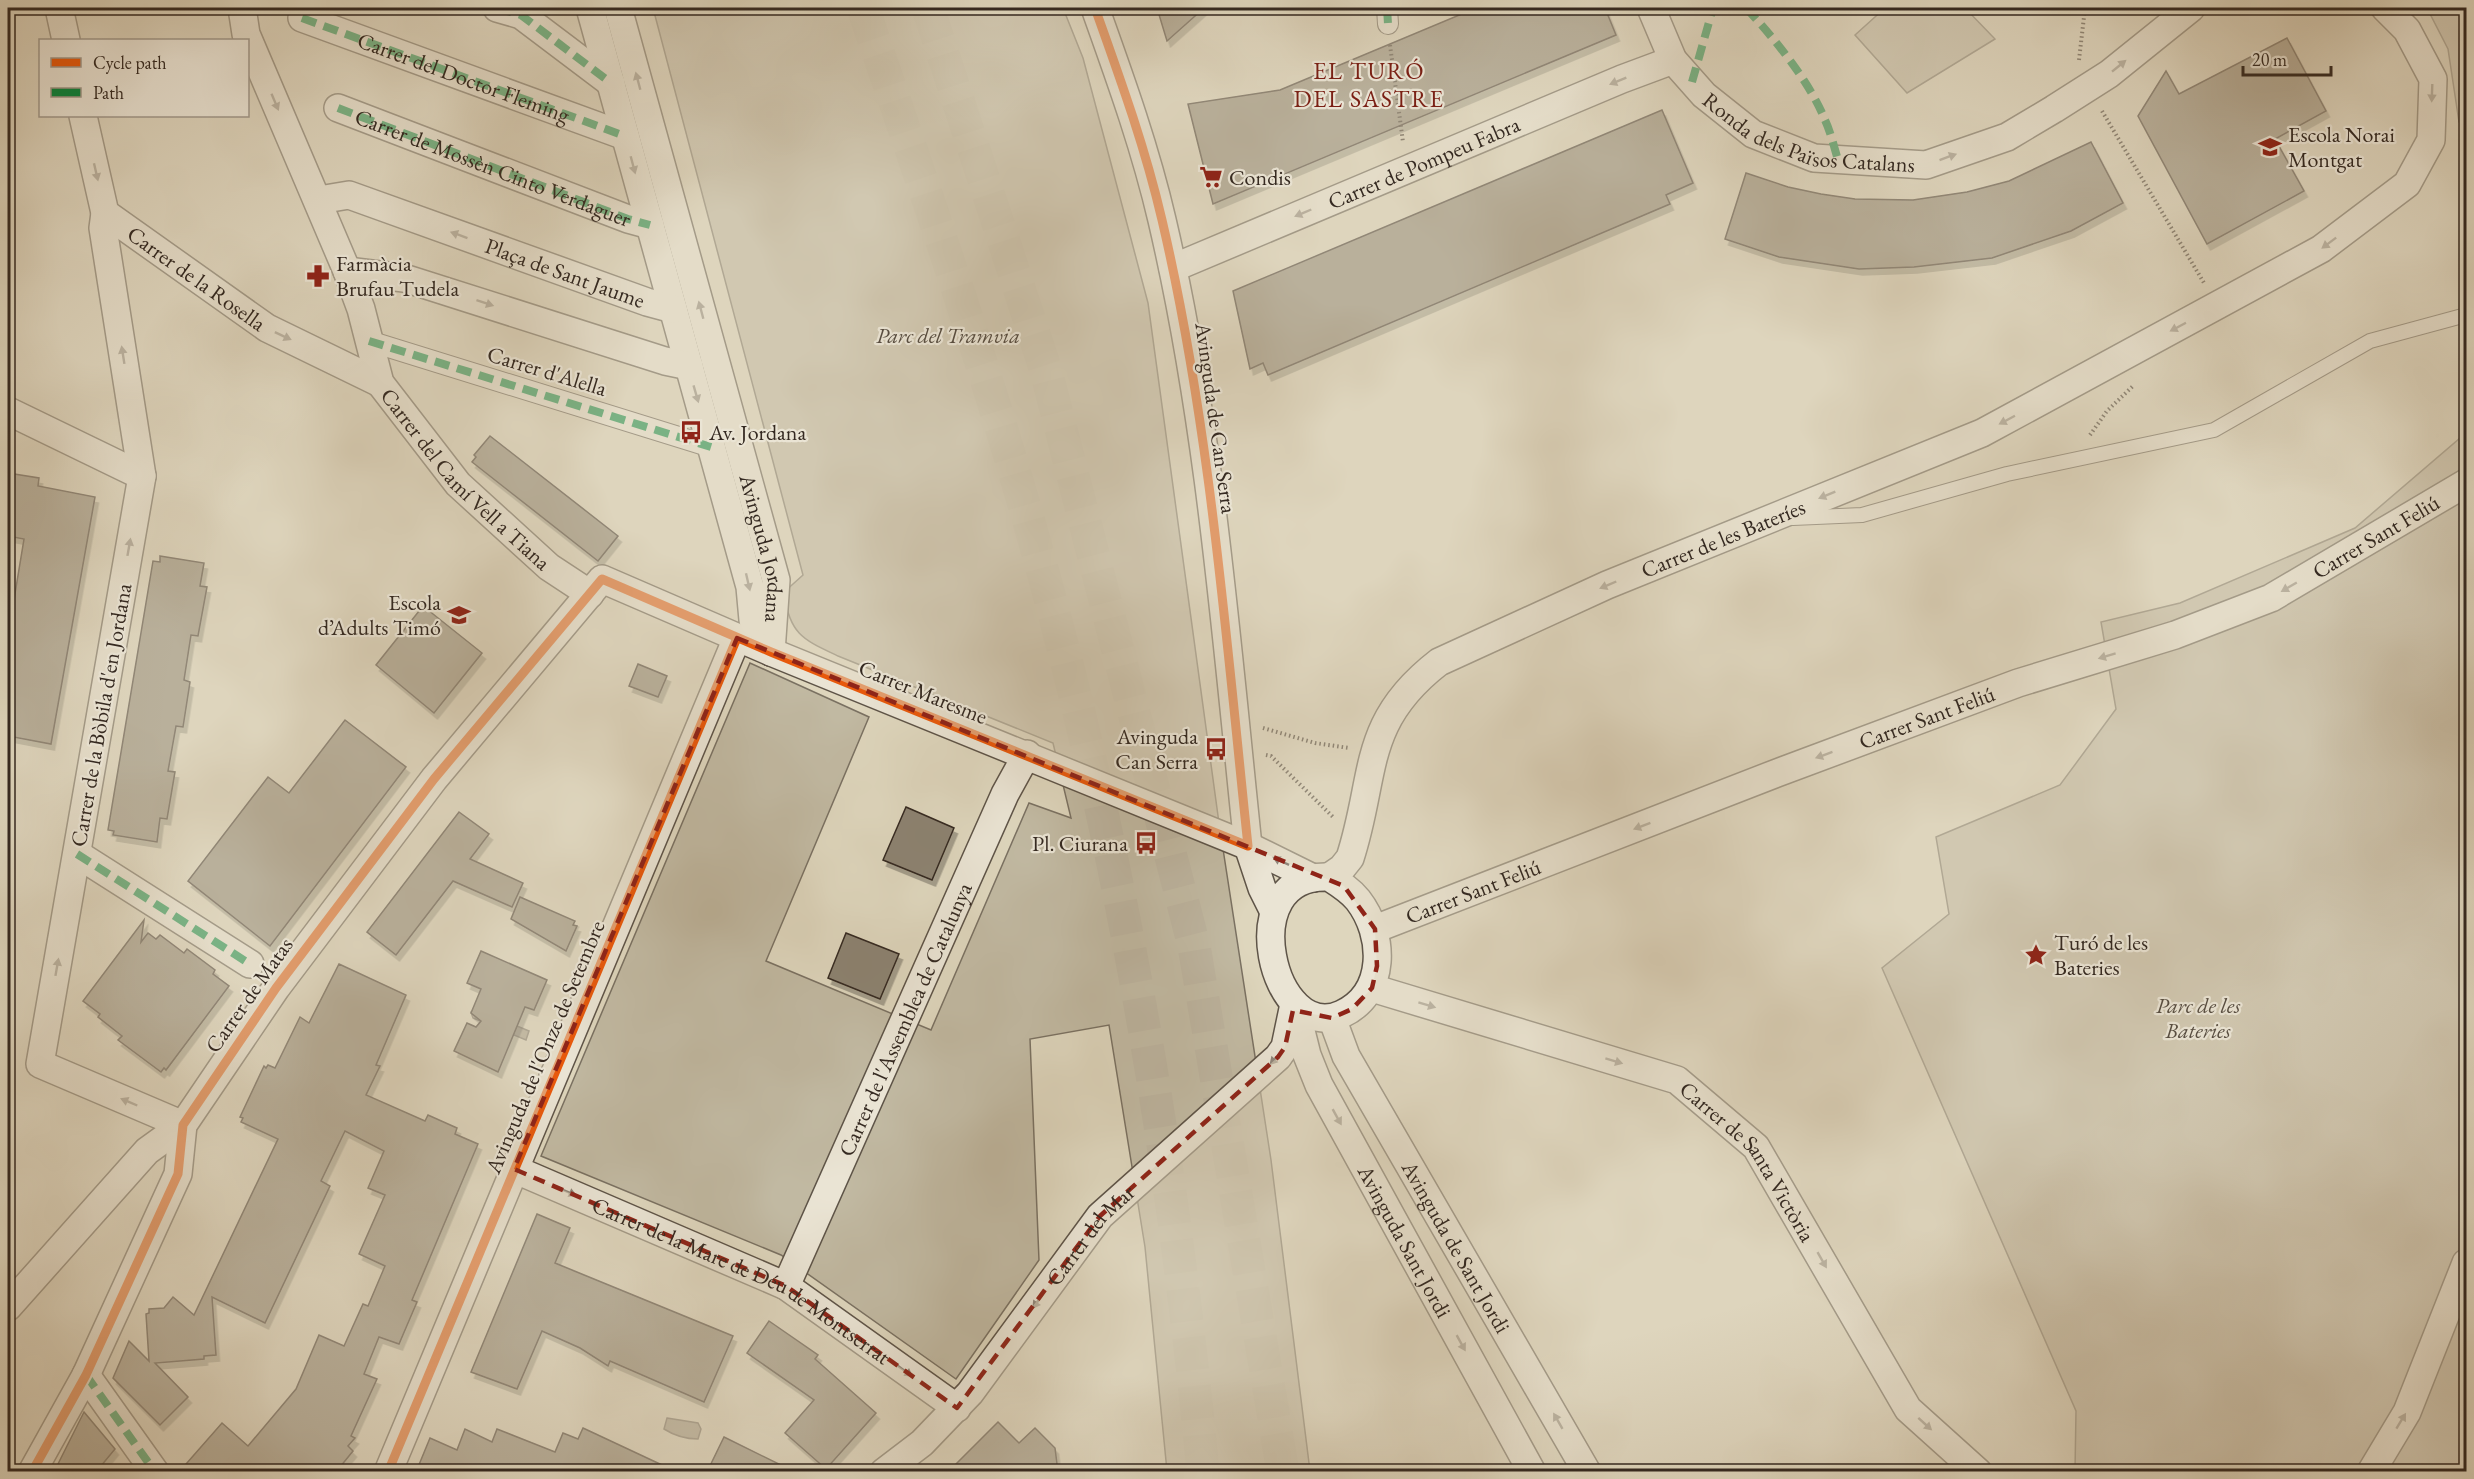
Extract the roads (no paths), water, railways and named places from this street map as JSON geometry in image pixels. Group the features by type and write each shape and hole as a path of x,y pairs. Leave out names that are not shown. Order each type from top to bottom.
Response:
{"street":[{"path":"59,8 66,39"},
{"name":"Carrer del Camí Vell a Tiana","path":"242,8 248,39"},
{"path":"497,8 521,15 611,83"},
{"name":"Avinguda Jordana","path":"590,8 750,587 753,620 771,652"},
{"name":"Avinguda Jordana","path":"618,8 776,580 771,652"},
{"name":"Avinguda de Can Serra","path":"1095,8 1135,121 1173,268 1200,421 1248,846"},
{"name":"Ronda dels Països Catalans","path":"1651,8 1673,60 1704,95 1753,134 1814,158 1926,165 2007,137 2109,74 2191,8"},
{"name":"Carrer de les Bateríes","path":"1321,878 1342,868 1350,858 1374,751 1382,729 1398,702 1416,680 1439,662 1607,585 1982,433 2321,249 2407,184 2431,140 2433,79 2408,30 2385,8"},
{"name":"Carrer del Doctor Fleming","path":"303,18 625,136"},
{"name":"Carrer del Camí Vell a Tiana","path":"249,41 319,200 347,271 361,309 380,382 458,484 549,567 590,594"},
{"name":"Carrer de Pompeu Fabra","path":"1173,268 1673,60"},
{"name":"Carrer de Mossèn Cinto Verdaguer","path":"338,108 617,215 650,225"},
{"name":"Carrer de la Rosella","path":"83,117 105,213 267,328 380,382"},
{"name":"Plaça de Sant Jaume","path":"319,200 349,195 647,303 673,309"},
{"name":"Carrer de la Bòbila d'en Jordana","path":"105,213 103,228 142,476 40,1064 183,1125"},
{"path":"347,271 404,278 665,361 689,366"},
{"name":"Carrer d'Alella","path":"369,341 711,447"},
{"path":"8,411 142,476"},
{"name":"Carrer Sant Feliú","path":"1375,928 1777,772 2018,683 2175,635 2271,598 2466,483"},
{"name":"Carrer Maresme","path":"590,594 602,579 737,638 1027,754 1321,878"},
{"name":"Carrer de Matas","path":"32,1472 86,1375 178,1174 183,1125 276,988 434,779 590,594"},
{"name":"Avinguda de l'Onze de Setembre","path":"388,1472 737,638"},
{"name":"Carrer de l'Assemblea de Catalunya","path":"786,1286 1005,794 1027,754"},
{"path":"1248,846 1262,888 1274,912"},
{"path":"77,854 250,964"},
{"path":"1321,878 1356,898 1375,928 1377,966 1372,988 1364,999 1352,1009 1332,1018 1308,1015 1294,1004 1279,978 1270,940 1274,912 1283,896 1292,888 1321,878"},
{"name":"Carrer de Santa Victòria","path":"1372,988 1677,1080 1756,1147 1908,1410 1978,1472"},
{"name":"Carrer del Mar","path":"884,1472 922,1443 970,1394 1100,1216 1278,1057 1285,1047 1294,1004"},
{"name":"Avinguda Sant Jordi","path":"1294,1004 1307,1055 1319,1085 1532,1472"},
{"name":"Avinguda de Sant Jordi","path":"1332,1018 1346,1056 1587,1472"},
{"path":"8,1307 147,1150 183,1125"},
{"name":"Carrer de la Mare de Déu de Montserrat","path":"514,1169 786,1286 957,1408"},
{"path":"2371,1472 2407,1412 2466,1263"},
{"path":"86,1375 155,1472"}],"lane":[{"path":"1764,520 1862,515 2007,474 2214,430 2370,341 2466,315"}],"tunnel":[{"path":"863,8 940,236 1013,466 1056,621 1082,726 1106,831 1147,1044 1179,1257 1203,1472"},
{"path":"928,8 1046,371 1194,946 1283,1472"}],"place":[{"name":"Escola Norai Montgat","path":"2270,147"},
{"name":"Condis","path":"1211,177"},
{"name":"Farmàcia Brufau Tudela","path":"318,276"},
{"name":"Av. Jordana","path":"691,432"},
{"name":"Escola d’Adults Timó","path":"459,615"},
{"name":"Avinguda Can Serra","path":"1216,749"},
{"name":"Pl. Ciurana","path":"1146,843"},
{"name":"Turó de les Bateries","path":"2036,955"}],"district":[{"name":"EL TURÓ DEL SASTRE","path":"1369,84"}],"park label":[{"name":"Parc del Tramvia","path":"948,335"},
{"name":"Parc de les Bateries","path":"2198,1018"}]}
